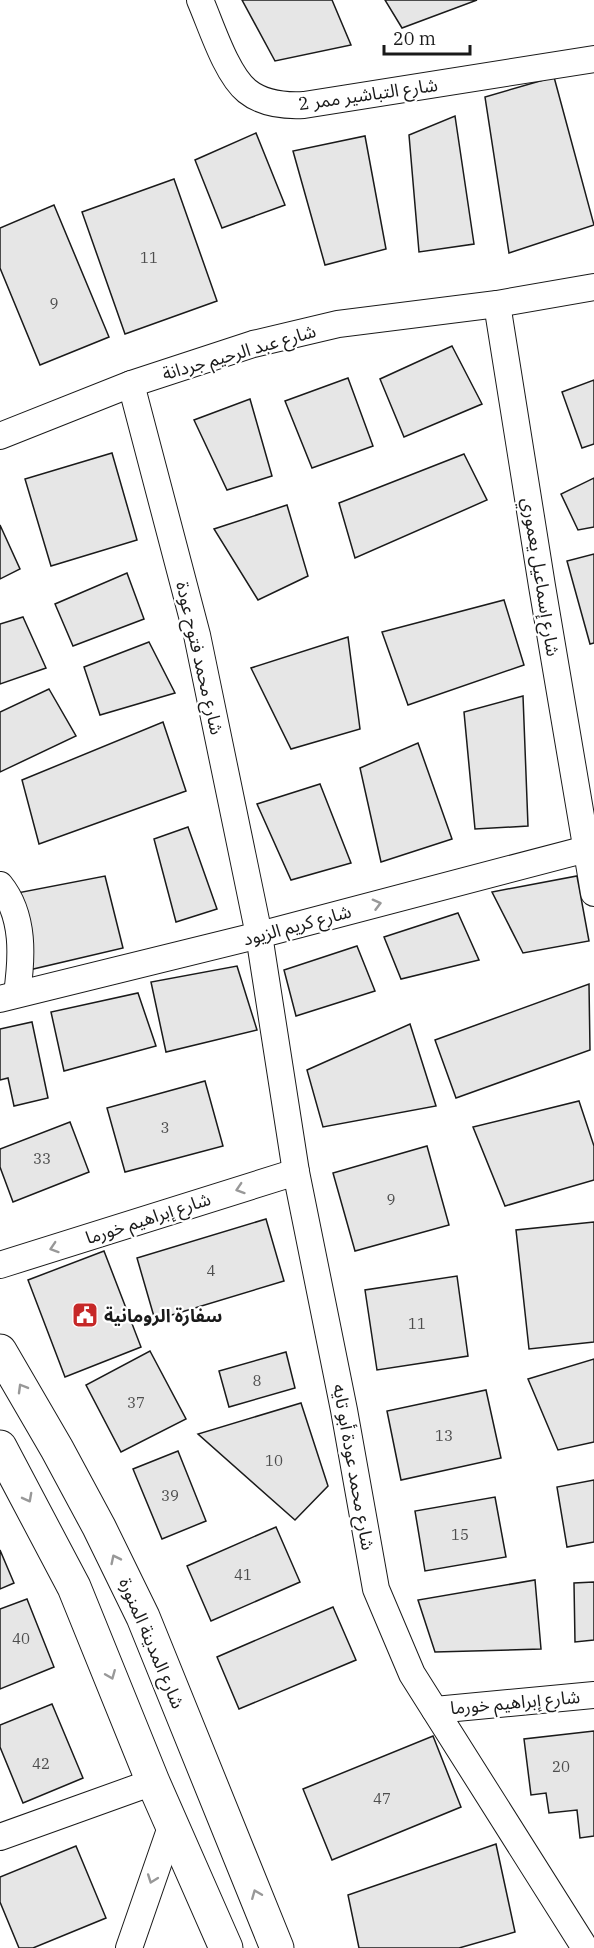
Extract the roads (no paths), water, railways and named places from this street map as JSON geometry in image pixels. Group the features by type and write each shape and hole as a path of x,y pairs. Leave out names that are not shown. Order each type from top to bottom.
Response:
{"main road":[{"name":"شارع المدينة المنورة","path":"0,1351 99,1527 143,1617 278,1948"},
{"path":"0,1447 74,1587 153,1782 226,1948"}],"street":[{"name":"شارع التباشير ممر 2","path":"200,0 228,66 246,91 263,100 284,106 304,105 594,59"},
{"name":"شارع عبد الرحيم جردانة","path":"0,436 131,384 253,344 328,326 496,304 594,287"},
{"name":"شارع إسماعيل يعموري","path":"496,304 542,586 591,848 594,893"},
{"name":"شارع محمد فتوح عودة","path":"131,384 196,635 259,935"},
{"name":"شارع كريم الزيود","path":"9,997 259,935 591,848"},
{"path":"0,885 16,917 20,940 21,966 9,997"},
{"name":"شارع محمد عودة أبو تايه","path":"259,935 296,1172 345,1410 376,1589 412,1674 585,1948"},
{"name":"شارع إبراهيم خورما","path":"0,1265 296,1172"},
{"name":"شارع إبراهيم خورما","path":"435,1710 594,1695"},
{"path":"0,1837 153,1782"},
{"path":"129,1948 172,1824"}],"place":[{"name":"سفارة الرومانية","path":"85,1315"}]}
